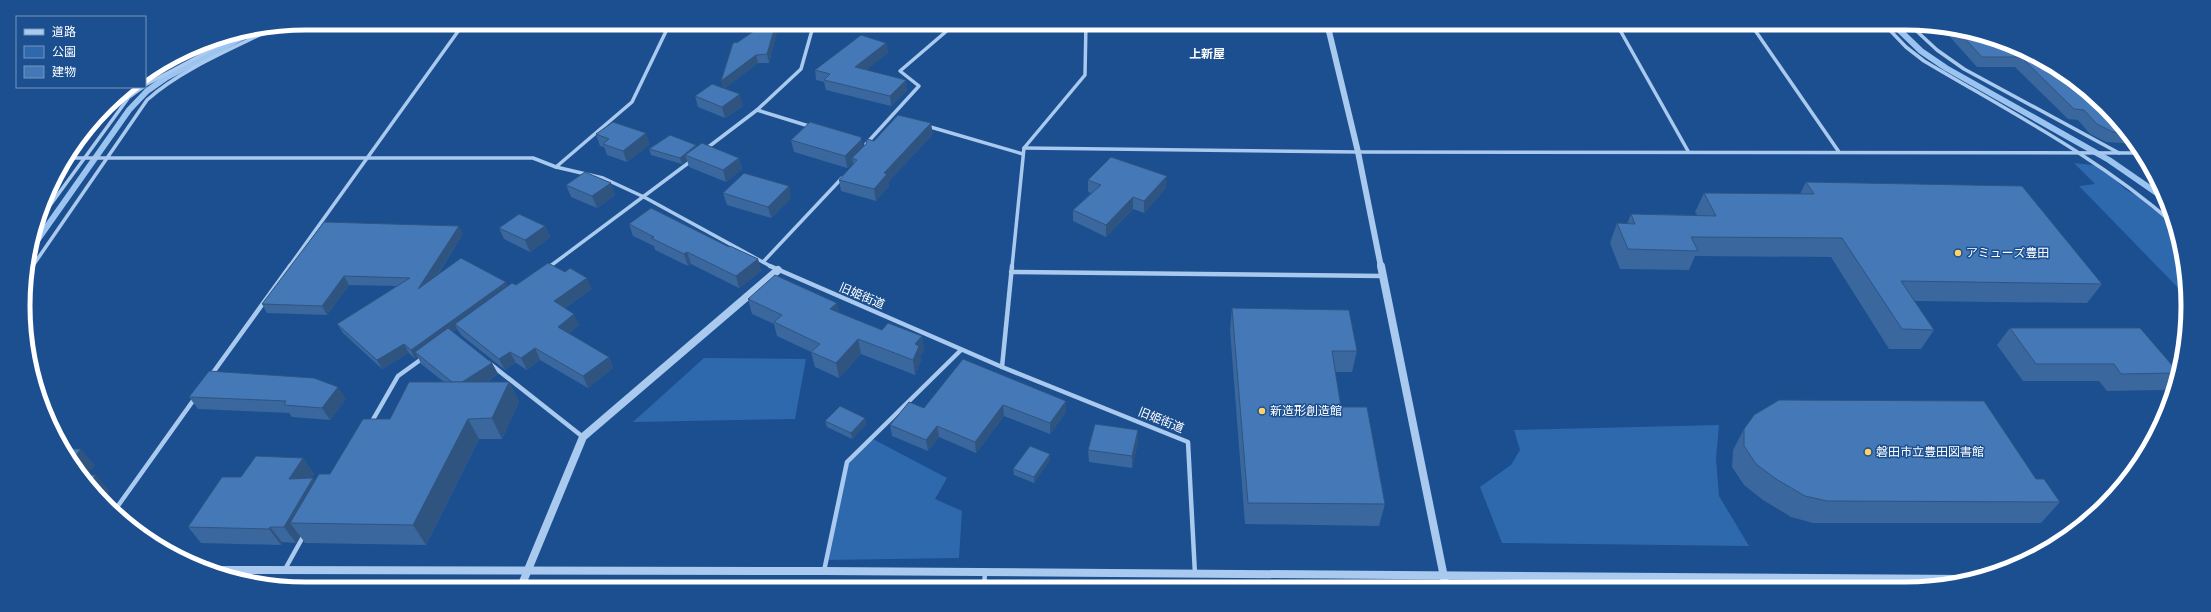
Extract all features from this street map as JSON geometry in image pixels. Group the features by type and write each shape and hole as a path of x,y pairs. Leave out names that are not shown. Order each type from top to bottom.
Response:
{"street":[{"path":"207,382 459,30"},
{"path":"556,166 632,102 667,30"},
{"path":"700,154 757,110 801,69 812,30"},
{"path":"866,148 866,144 919,86 900,71 948,30"},
{"path":"1002,367 1024,148 1085,75 1086,30"},
{"path":"1329,30 1358,152 1445,582"},
{"path":"1620,30 1688,151"},
{"path":"1755,30 1839,152"},
{"path":"1890,30 1906,47 1924,61 2083,153 2154,205 2166,216"},
{"path":"1916,31 1937,50 1964,69 2119,153"},
{"path":"33,266 147,100 160,88 265,33"},
{"path":"146,84 225,42"},
{"path":"48,207 121,108 130,97 141,88"},
{"path":"757,110 815,128"},
{"path":"892,116 899,118"},
{"path":"921,124 1023,154"},
{"path":"858,142 866,144"},
{"path":"1024,148 1358,152 1688,151 2134,153"},
{"name":"旧姫街道","path":"74,158 534,158 556,166 603,178 644,197 778,270 961,350 1188,442 1195,575"},
{"path":"543,271 644,197 694,158"},
{"path":"763,262 845,175"},
{"path":"523,582 583,437 778,270"},
{"path":"1012,272 1383,276"},
{"path":"824,571 847,462 961,350"},
{"path":"366,430 398,376 429,354"},
{"path":"485,359 583,437"},
{"path":"117,507 198,394"},
{"path":"283,571 307,531"},
{"path":"227,570 824,571 1195,575 1443,574 1869,582"},
{"path":"985,582 986,572"}],"green space":[{"path":"2074,163 2101,166 2125,189 2159,209 2165,215 2176,252 2180,290 2079,186 2095,184"},
{"path":"704,358 806,359 795,419 633,422"},
{"path":"1719,425 1716,459 1719,496 1749,546 1502,543 1480,487 1511,465 1520,450 1514,430"},
{"path":"871,438 947,478 935,499 962,511 959,558 827,560 847,462"}],"building":[{"path":"756,30 774,30 767,54 756,55 721,81 733,43 738,42"},
{"path":"861,35 886,43 855,67 906,80 890,96 824,80 830,74 815,70"},
{"path":"1962,36 2011,51 2043,67 2087,98 2120,132 2113,132 2097,124 2084,110 2074,109 2021,57 1982,57"},
{"path":"712,84 740,94 722,107 695,96"},
{"path":"898,115 931,123 884,173 887,174 874,189 839,180 857,160 852,158 866,144 867,139 874,141"},
{"path":"613,122 646,133 623,151 603,144 609,139 596,134"},
{"path":"810,122 861,137 861,140 845,156 791,140"},
{"path":"670,135 696,145 680,158 649,149"},
{"path":"702,143 739,158 723,170 685,155"},
{"path":"1111,157 1167,176 1144,201 1133,197 1106,225 1073,210 1101,185 1088,180"},
{"path":"585,172 611,183 592,196 566,185"},
{"path":"744,173 789,186 768,207 723,193"},
{"path":"1806,182 2022,186 2102,284 1901,281 1934,330 1902,329 1842,238 1691,237 1698,251 1628,249 1617,223 1635,224 1631,214 1716,216 1704,193 1814,194"},
{"path":"651,208 729,247 730,246 758,259 736,276 687,252 684,254 651,238 654,237 629,224"},
{"path":"519,214 545,226 525,240 499,228"},
{"path":"324,222 459,226 418,289 461,258 506,282 411,350 404,344 377,360 337,324 410,278 344,276 322,306 262,304"},
{"path":"548,263 565,272 570,268 587,278 554,301 574,314 558,327 609,357 583,376 535,348 521,358 510,352 499,359 455,324 512,283 516,285"},
{"path":"775,275 837,303 830,309 882,330 888,323 922,336 915,344 919,346 913,360 858,339 836,363 811,352 820,344 774,322 782,315 748,299"},
{"name":"新造形創造館","path":"1232,308 1349,310 1357,351 1332,351 1341,407 1367,407 1385,504 1248,503"},
{"path":"448,328 492,363 462,382 452,382 415,352"},
{"path":"2010,328 2140,328 2174,368 2173,373 2121,374 2114,364 2036,364"},
{"path":"963,359 1066,401 1050,423 1003,405 975,442 937,426 926,440 890,425 909,402 924,408"},
{"path":"209,371 314,378 338,387 322,408 284,405 286,401 189,397"},
{"path":"409,382 509,382 492,418 468,419 413,525 290,523 319,474 330,474 363,419 390,419"},
{"path":"1779,400 1984,401 2036,479 2044,479 2060,502 1827,501 1805,496 1776,479 1756,464 1744,446 1744,429 1754,415"},
{"path":"840,406 865,418 851,433 825,421"},
{"path":"1095,424 1138,430 1132,456 1088,450"},
{"path":"1030,446 1050,454 1034,477 1013,469"},
{"path":"70,449 81,449 75,456"},
{"path":"256,456 303,458 289,479 313,478 284,527 270,527 269,529 188,527 222,477 241,477"},
{"path":"88,475 96,475 92,480"}],"waterway":[{"path":"1899,30 1921,51 1946,68 2109,160 2157,193"},
{"path":"38,239 129,110 147,91 167,77 243,37"}],"place":[{"name":"アミューズ豊田","path":"1958,253"},
{"name":"新造形創造館","path":"1262,411"},
{"name":"磐田市立豊田図書館","path":"1868,452"}],"district":[{"name":"上新屋","path":"1207,54"}]}
